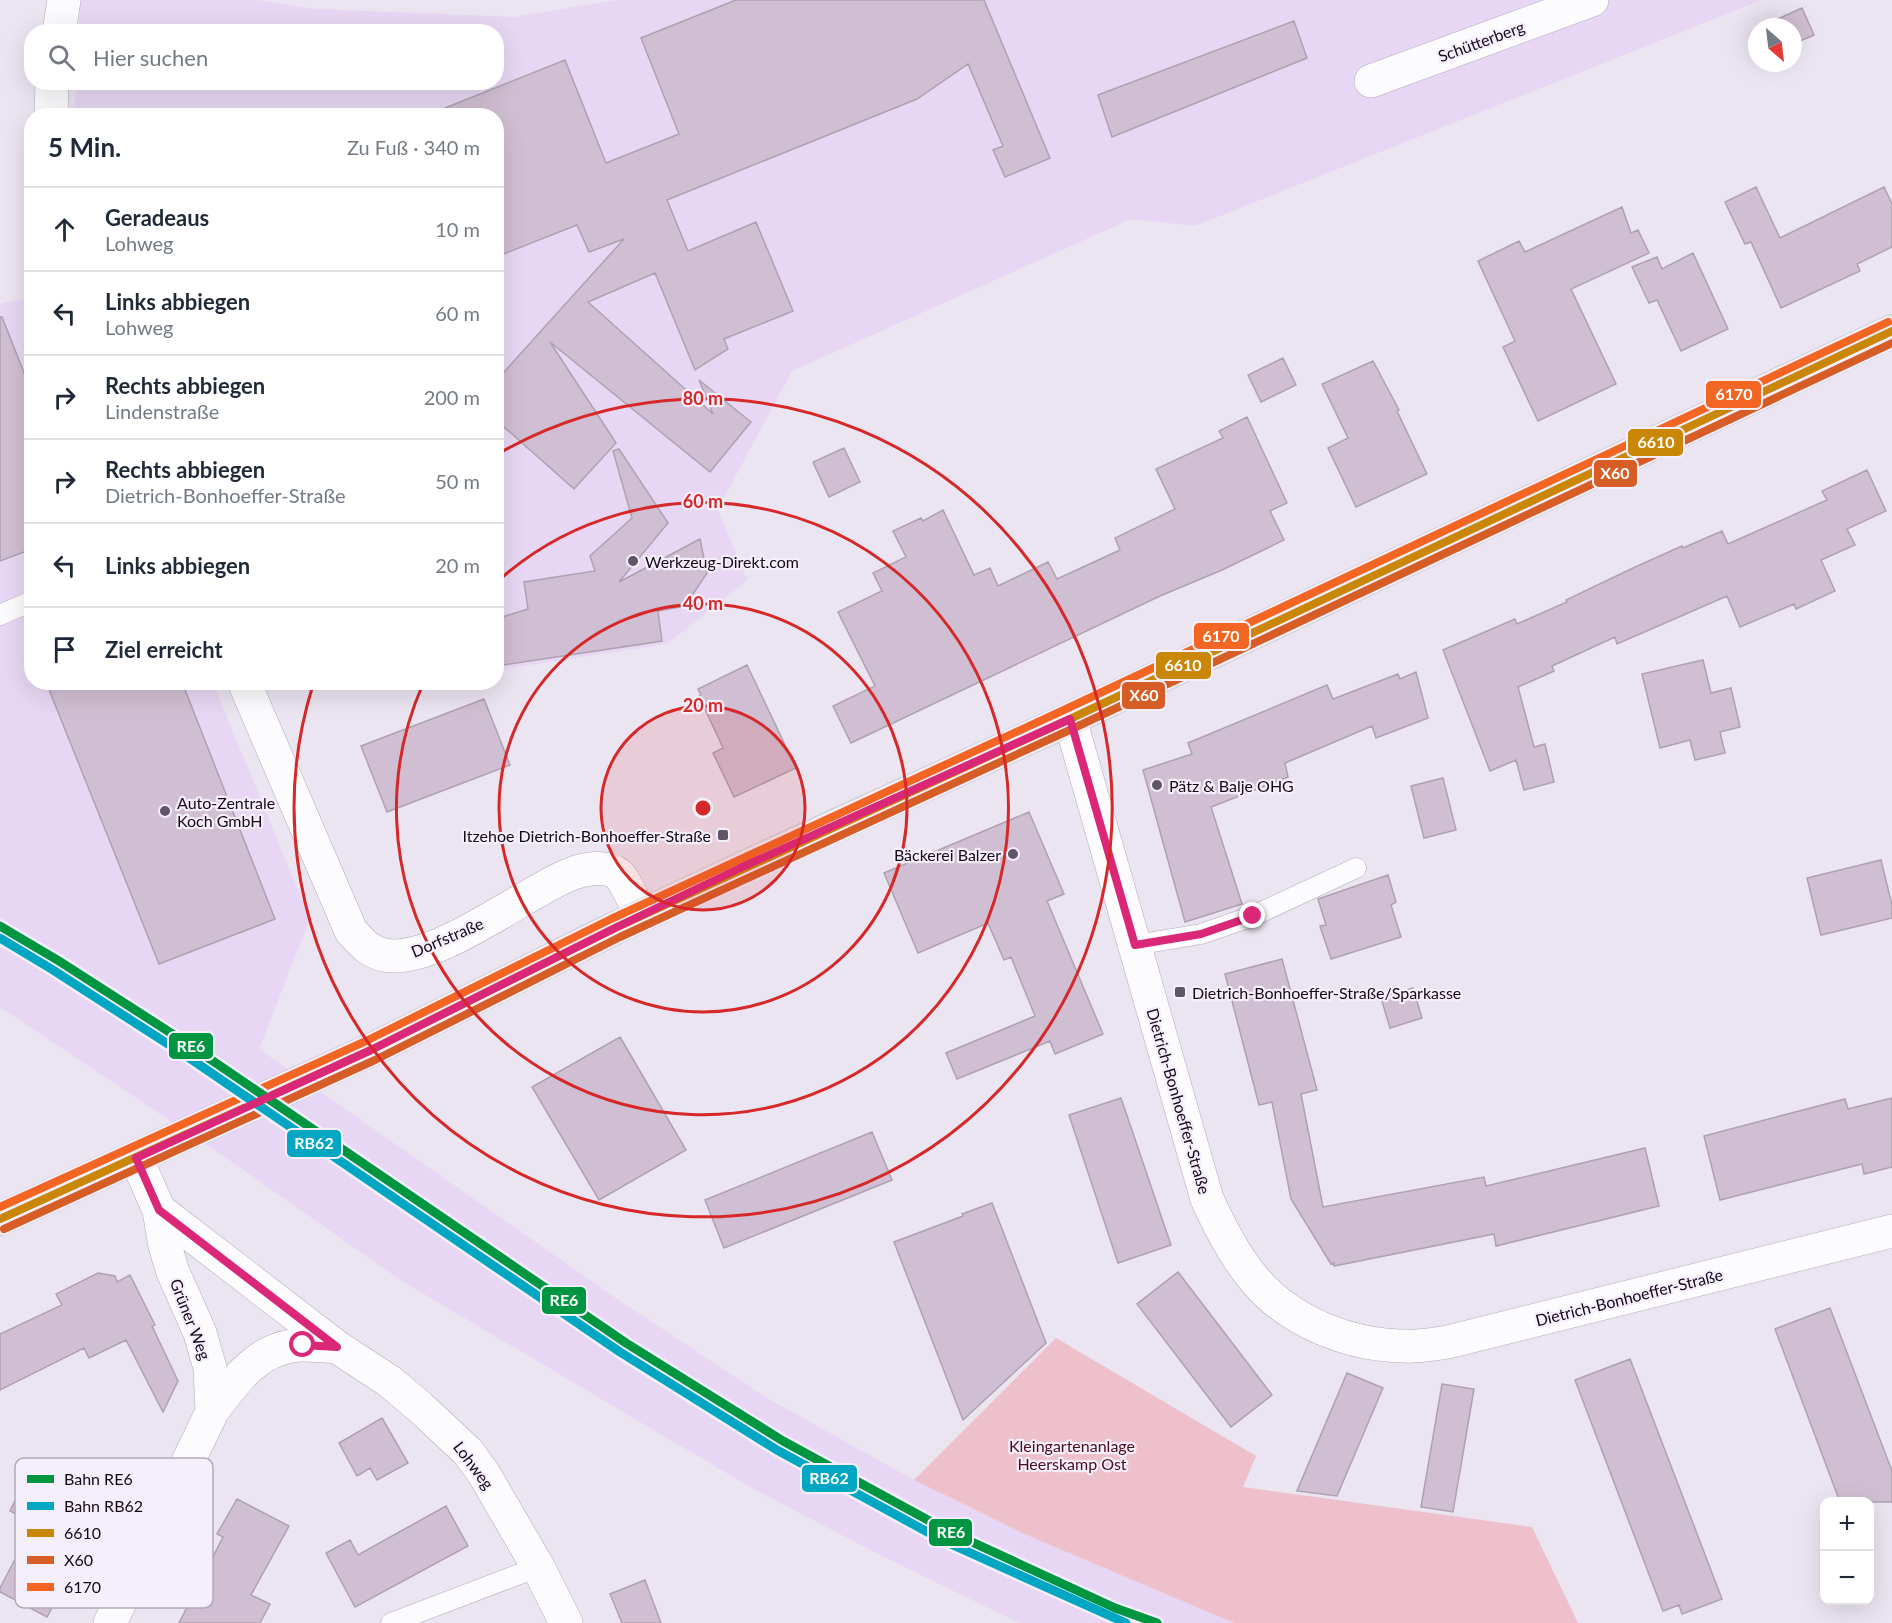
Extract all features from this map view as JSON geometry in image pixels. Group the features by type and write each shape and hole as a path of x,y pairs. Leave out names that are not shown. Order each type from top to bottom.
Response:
{"main road":[{"path":"0,1219 371,1050 641,915 1070,719 1892,331"}],"street":[{"path":"60,24 64,0"},
{"name":"Schütterberg","path":"1371,81 1592,0"},
{"path":"51,108 52,90"},
{"name":"Dorfstraße","path":"247,690 351,931 369,949 385,955 403,955 423,950 492,918 571,874 592,868 607,869 619,876 641,915"},
{"name":"Dietrich-Bonhoeffer-Straße","path":"1070,719 1199,1177 1217,1221 1242,1264 1267,1292 1297,1315 1330,1331 1363,1341 1383,1345 1424,1346 1448,1342 1892,1231"},
{"name":"Lohweg","path":"136,1158 159,1210 337,1347 389,1382 420,1407 468,1452 484,1474 566,1623"},
{"name":"Grüner Weg","path":"159,1210 165,1246 173,1272 200,1333 210,1368 212,1412 190,1458"},
{"path":"212,1412 237,1377 264,1355 296,1346 337,1347"},
{"name":"Grüner Weg","path":"110,1623 117,1608"}],"lane":[{"path":"0,615 24,604"},
{"path":"1135,945 1201,934 1253,916 1356,868"},
{"path":"391,1623 537,1567"}],"shaded area":[{"path":"80,0 257,0 314,9 514,17 616,0 1761,0 1195,226 1131,219 792,371 718,509 747,580 667,644 504,669 504,108 75,108 76,90 504,90 504,24 79,24"},
{"path":"24,299 24,690 216,690 310,919 259,1049 620,1301 767,1398 914,1480 1029,1536 1234,1623 1019,1623 878,1554 750,1487 402,1281 232,1162 0,1007 0,304"}],"green space":[{"name":"Kleingartenanlage Heerskamp Ost","path":"1056,1338 1256,1456 1243,1487 1532,1527 1578,1623 1234,1623 1029,1536 914,1480"}],"building":[{"path":"736,0 984,0 1050,158 1005,177 993,150 1003,146 968,64 917,99 667,200 688,251 756,222 793,311 724,339 728,349 695,370 655,273 588,302 713,414 699,380 751,422 710,472 550,342 616,443 574,489 504,427 504,372 624,239 589,252 577,225 504,254 504,108 445,108 490,90 504,90 504,84 565,60 606,163 679,134 641,38"},
{"path":"1802,8 1814,35 1802,40 1802,18 1780,18"},
{"path":"1294,21 1307,58 1112,137 1098,95"},
{"path":"1756,187 1780,238 1884,187 1892,204 1892,247 1857,264 1860,271 1781,308 1751,242 1745,244 1725,202"},
{"path":"1622,207 1631,233 1638,230 1649,253 1571,289 1616,384 1538,421 1503,347 1515,341 1478,261 1519,241 1525,252"},
{"path":"1693,253 1728,329 1681,351 1657,300 1649,303 1632,267 1657,257 1662,269"},
{"path":"0,317 2,317 24,373 24,552 0,561"},
{"path":"1283,358 1296,385 1261,402 1248,375"},
{"path":"1373,361 1399,410 1397,411 1427,474 1356,507 1328,448 1348,438 1322,384"},
{"path":"1247,417 1287,503 1270,511 1284,540 1222,570 1160,596 851,743 833,706 875,686 838,612 882,591 873,573 906,557 893,531 921,518 923,521 943,510 974,575 990,568 998,586 1048,562 1057,579 1120,550 1115,538 1175,509 1156,469 1223,438 1219,431"},
{"path":"844,448 860,482 829,497 813,462"},
{"path":"619,449 668,523 619,582 700,539 707,573 685,606 658,611 662,641 504,665 504,616 528,609 524,582 595,571 590,556 632,518 613,451"},
{"path":"1867,470 1886,511 1847,529 1855,545 1821,560 1835,591 1796,609 1794,604 1740,627 1727,596 1617,644 1615,637 1552,666 1554,671 1518,687 1534,747 1545,744 1554,782 1524,790 1516,760 1490,771 1443,650 1515,619 1517,624 1567,602 1566,600 1633,568 1722,531 1728,544 1827,500 1822,491"},
{"path":"1703,660 1711,693 1731,688 1740,727 1720,732 1725,753 1695,760 1690,740 1660,748 1642,674"},
{"path":"747,665 796,768 734,797 713,753 723,748 699,696 701,695 698,689"},
{"path":"1416,672 1428,718 1376,738 1372,726 1285,763 1288,777 1211,807 1242,904 1185,922 1143,770 1192,754 1188,743 1327,685 1333,699 1398,674 1400,679"},
{"name":"Auto-Zentrale Koch GmbH","path":"49,690 185,690 275,919 159,964"},
{"path":"484,699 510,765 387,812 361,746"},
{"path":"1443,778 1456,830 1424,838 1411,786"},
{"path":"1029,812 1064,894 1047,901 1103,1034 1055,1054 1050,1041 957,1079 946,1053 1035,1016 1011,957 1004,960 988,923 918,953 884,873"},
{"path":"1881,860 1892,905 1892,918 1821,935 1807,878"},
{"path":"1388,875 1396,902 1391,905 1401,937 1331,959 1320,926 1326,925 1318,899"},
{"path":"1282,959 1317,1090 1301,1094 1323,1207 1484,1177 1486,1186 1645,1148 1659,1206 1496,1246 1494,1234 1334,1266 1291,1199 1272,1102 1259,1105 1225,974"},
{"path":"1413,988 1422,1018 1390,1028 1381,998"},
{"path":"620,1037 686,1150 599,1200 532,1087"},
{"path":"1121,1098 1171,1245 1118,1263 1069,1115"},
{"path":"1892,1098 1892,1167 1864,1174 1862,1164 1720,1200 1704,1136 1845,1099 1848,1109"},
{"path":"872,1132 892,1180 724,1248 705,1200"},
{"path":"992,1203 1046,1343 963,1420 894,1242"},
{"path":"1178,1272 1272,1395 1231,1427 1137,1304"},
{"path":"98,1273 115,1276 117,1282 130,1275 155,1325 152,1326 178,1381 163,1412 126,1340 89,1358 84,1348 0,1390 0,1334 62,1305 56,1294"},
{"path":"1830,1308 1892,1471 1892,1502 1874,1502 1874,1497 1838,1497 1775,1329"},
{"path":"1630,1359 1722,1599 1682,1614 1679,1605 1663,1611 1575,1380"},
{"path":"1347,1373 1383,1388 1337,1496 1297,1491"},
{"path":"1442,1384 1474,1389 1453,1512 1421,1507"},
{"path":"382,1418 408,1463 377,1480 370,1468 357,1476 339,1443"},
{"path":"237,1499 289,1526 251,1595 270,1604 260,1623 179,1623 187,1608 213,1608 213,1557 223,1537 217,1534"},
{"path":"15,1501 15,1514 10,1511"},
{"path":"446,1506 468,1546 355,1607 326,1553 350,1540 358,1555"},
{"path":"15,1559 15,1600 0,1592"},
{"path":"645,1580 661,1623 622,1623 610,1594"},
{"path":"30,1608 52,1608 47,1617"}],"rail line":[{"name":"RE6","path":"0,926 188,1044 626,1343 783,1441 948,1531 1115,1608 1157,1623"},
{"name":"RB62","path":"0,938 182,1053 620,1352 777,1450 944,1541 1126,1623"}],"transit line":[{"name":"6170","path":"0,1207 366,1041 611,919 1066,709 1888,322"},
{"name":"6610","path":"0,1219 371,1050 615,928 1070,719 1892,331"},
{"name":"X60","path":"4,1229 375,1060 620,937 1074,728 1892,343"}],"place":[{"name":"Werkzeug-Direkt.com","path":"633,561"},
{"name":"Pätz & Balje OHG","path":"1157,785"},
{"name":"Auto-Zentrale Koch GmbH","path":"165,811"},
{"name":"Itzehoe Dietrich-Bonhoeffer-Straße","path":"723,835"},
{"name":"Bäckerei Balzer","path":"1013,854"},
{"name":"Dietrich-Bonhoeffer-Straße/Sparkasse","path":"1180,992"}],"route":[{"path":"303,1345 337,1347 159,1210 136,1158 371,1050 740,868 1070,719 1135,945 1201,934 1253,916"}]}
